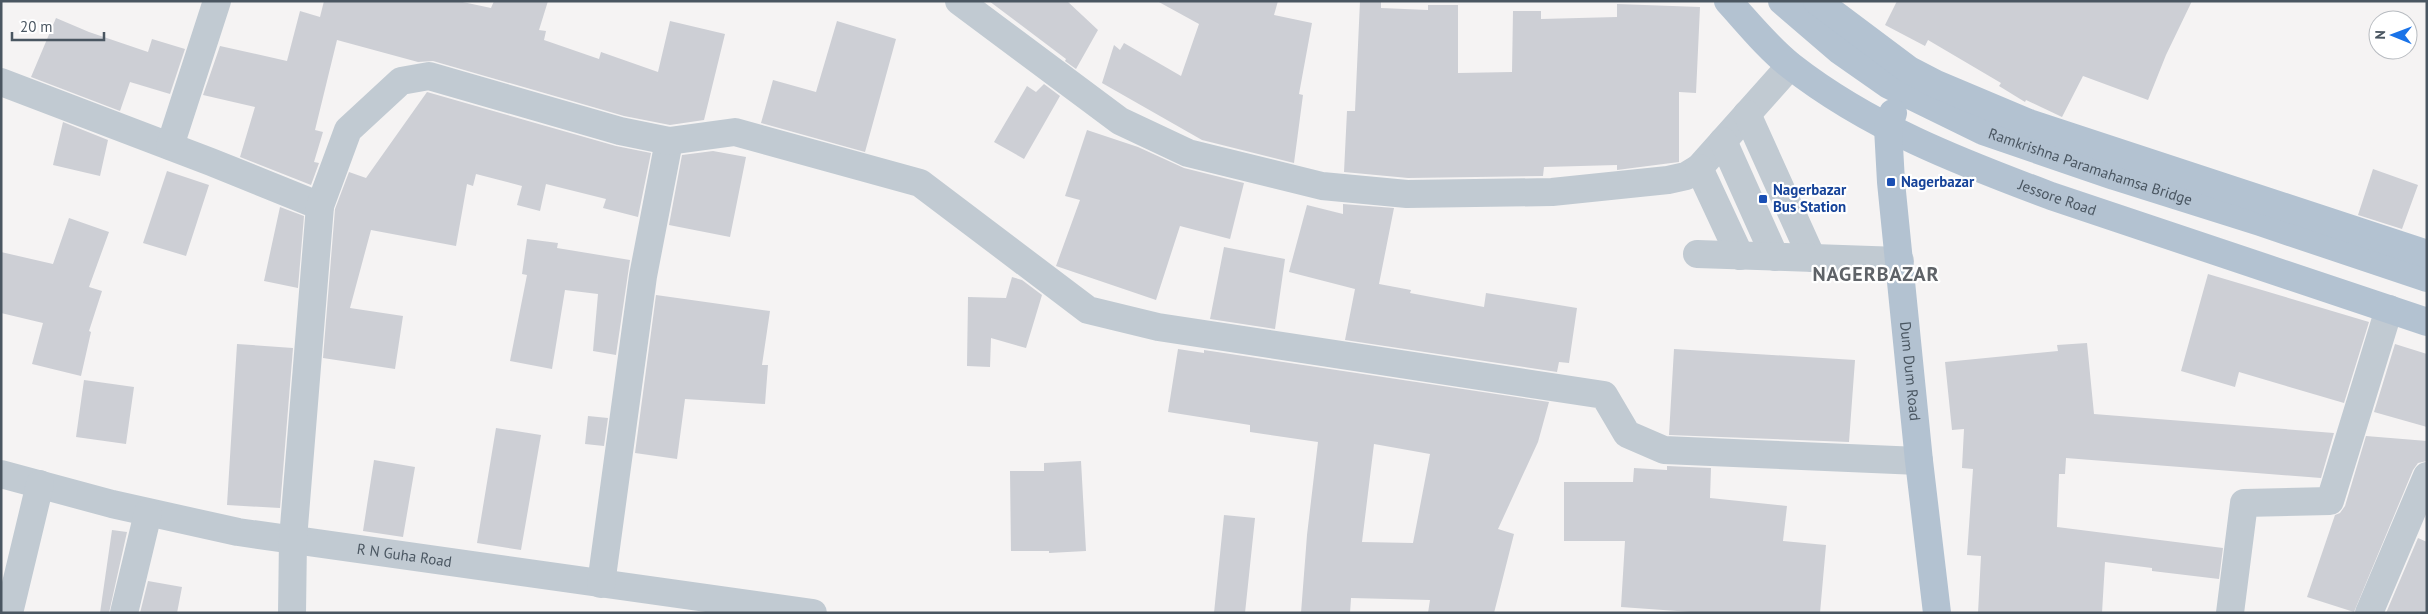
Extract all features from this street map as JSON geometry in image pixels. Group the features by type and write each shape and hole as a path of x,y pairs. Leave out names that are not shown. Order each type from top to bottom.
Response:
{"main road":[{"name":"Jessore Road","path":"1728,1 1790,66 1854,110 1888,128 1986,171 2051,196 2427,322"},
{"name":"Ramkrishna Paramahamsa Bridge","path":"1782,1 1839,50 1889,85 1983,131 2114,176 2260,222 2427,278"},
{"path":"1817,1 1909,70 1936,84 2029,124 2427,254"},
{"path":"1888,128 1909,70"},
{"name":"Dum Dum Road","path":"1888,128 1919,461 1937,613"}],"street":[{"path":"170,146 217,1"},
{"path":"959,1 1120,121 1188,153 1322,186 1407,194 1552,192 1668,180 1686,176 1699,168 1790,66"},
{"path":"292,613 293,539 320,206 348,130 401,81 429,76 620,131 669,141 735,132 920,183 1088,310 1158,327 1604,395 1627,434 1664,450 1919,461"},
{"path":"1,82 170,146 320,206"},
{"path":"1747,114 1812,258"},
{"path":"1723,140 1775,257"},
{"path":"601,584 643,276 669,141"},
{"path":"1699,168 1740,256"},
{"path":"1697,254 1900,261"},
{"path":"2230,613 2244,503 2330,502 2389,309"},
{"name":"R N Guha Road","path":"1,474 148,513 238,532 601,584 654,602 813,613"},
{"path":"2369,613 2427,476"},
{"path":"9,613 40,484"},
{"path":"124,613 148,513"}],"building":[{"path":"324,1 458,1 491,8 494,1 548,1 539,30 546,31 544,40 599,59 601,52 658,72 670,21 725,34 704,120 670,125 624,116 433,61 418,62 337,40 315,130 323,132 314,162 319,163 311,185 240,157 255,107 203,95 220,46 287,61 300,11 320,17"},
{"path":"989,1 1067,1 1098,30 1076,69 1065,61 1066,59"},
{"path":"1157,1 1278,1 1274,15 1312,23 1299,94 1303,95 1294,163 1202,140 1102,83 1114,45 1120,50 1124,43 1181,76 1199,24"},
{"path":"1360,1 1381,1 1381,8 1428,10 1428,5 1458,5 1458,73 1512,72 1513,11 1541,11 1541,19 1617,17 1617,4 1700,7 1696,93 1679,92 1679,162 1617,170 1617,165 1544,167 1543,176 1408,178 1344,172 1347,111 1355,111"},
{"path":"1897,1 2192,1 2166,55 2148,100 2083,76 2062,117 2026,100 2025,102 1999,86 2001,83 1928,40 1925,46 1885,25"},
{"path":"56,18 89,32 148,52 152,39 185,49 170,94 130,82 120,111 31,77"},
{"path":"837,21 896,39 865,152 761,123 773,80 816,92"},
{"path":"1044,84 1060,96 1024,159 994,142 1027,86 1036,92"},
{"path":"427,92 616,146 651,153 638,217 603,208 606,199 546,184 540,211 517,205 522,186 476,174 473,186 467,184 456,246 371,230 350,308 403,316 395,369 323,358 335,209 349,172 366,178"},
{"path":"63,122 108,140 100,176 53,165"},
{"path":"1087,130 1138,147 1184,168 1244,183 1230,239 1180,226 1156,300 1056,266 1080,200 1065,196"},
{"path":"713,151 746,157 730,237 669,225 682,155"},
{"path":"2373,169 2418,185 2402,229 2358,215"},
{"path":"167,171 209,185 186,256 143,243"},
{"path":"1343,204 1394,208 1379,284 1411,290 1410,293 1484,307 1486,293 1577,308 1569,363 1559,362 1557,372 1345,340 1355,289 1289,272 1307,205 1343,214"},
{"path":"280,207 304,216 298,288 264,281"},
{"path":"69,218 109,232 89,287 102,291 89,331 91,332 81,376 32,364 43,323 1,313 1,252 53,264"},
{"path":"527,239 558,243 557,248 630,260 616,355 593,351 598,294 565,290 552,369 510,361 527,275 522,274"},
{"path":"1224,247 1285,259 1275,329 1210,319"},
{"path":"2208,274 2369,322 2344,403 2239,372 2235,387 2181,371"},
{"path":"1012,277 1022,280 1042,295 1026,348 991,338 990,367 967,366 968,297 1006,298"},
{"path":"656,295 770,311 762,365 768,365 765,404 685,399 677,459 635,453"},
{"path":"2087,343 2094,414 2334,433 2321,478 2066,458 2065,474 2059,474 2057,527 2223,548 2219,579 2152,571 2152,568 2105,562 2102,613 1978,613 1981,556 1967,555 1973,469 1962,468 1964,429 1952,430 1945,362 2058,351 2057,345"},
{"path":"237,344 293,348 280,508 227,505"},
{"path":"2395,344 2427,354 2427,427 2374,412"},
{"path":"1178,349 1204,353 1204,350 1549,402 1538,442 1498,529 1514,534 1494,613 1428,613 1430,600 1351,598 1350,613 1301,613 1307,535 1318,442 1250,432 1250,425 1168,412","holes":["1374,444 1430,454 1413,543 1362,542"]},
{"path":"1674,349 1855,360 1849,442 1669,435"},
{"path":"84,380 134,387 126,444 76,437"},
{"path":"588,416 608,418 604,446 585,444"},
{"path":"496,428 541,435 521,550 477,543"},
{"path":"2366,436 2427,441 2427,461 2418,463 2413,470 2354,612 2307,597 2335,515 2340,513 2345,506"},
{"path":"374,460 415,467 403,537 363,531"},
{"path":"1081,461 1086,551 1049,553 1049,551 1011,551 1010,471 1044,471 1044,463"},
{"path":"1667,466 1711,468 1710,498 1787,506 1783,541 1826,545 1820,613 1705,613 1621,607 1625,541 1564,541 1564,482 1633,482 1634,468 1667,470"},
{"path":"1224,515 1255,518 1245,613 1214,613"},
{"path":"112,530 127,532 109,613 100,613"},
{"path":"2418,538 2427,542 2427,613 2386,613"},
{"path":"148,581 182,587 177,613 140,613"}],"place":[{"name":"Nagerbazar","path":"1891,182"},
{"name":"Nagerbazar Bus Station","path":"1763,199"}],"district":[{"name":"NAGERBAZAR","path":"1876,274"}]}
